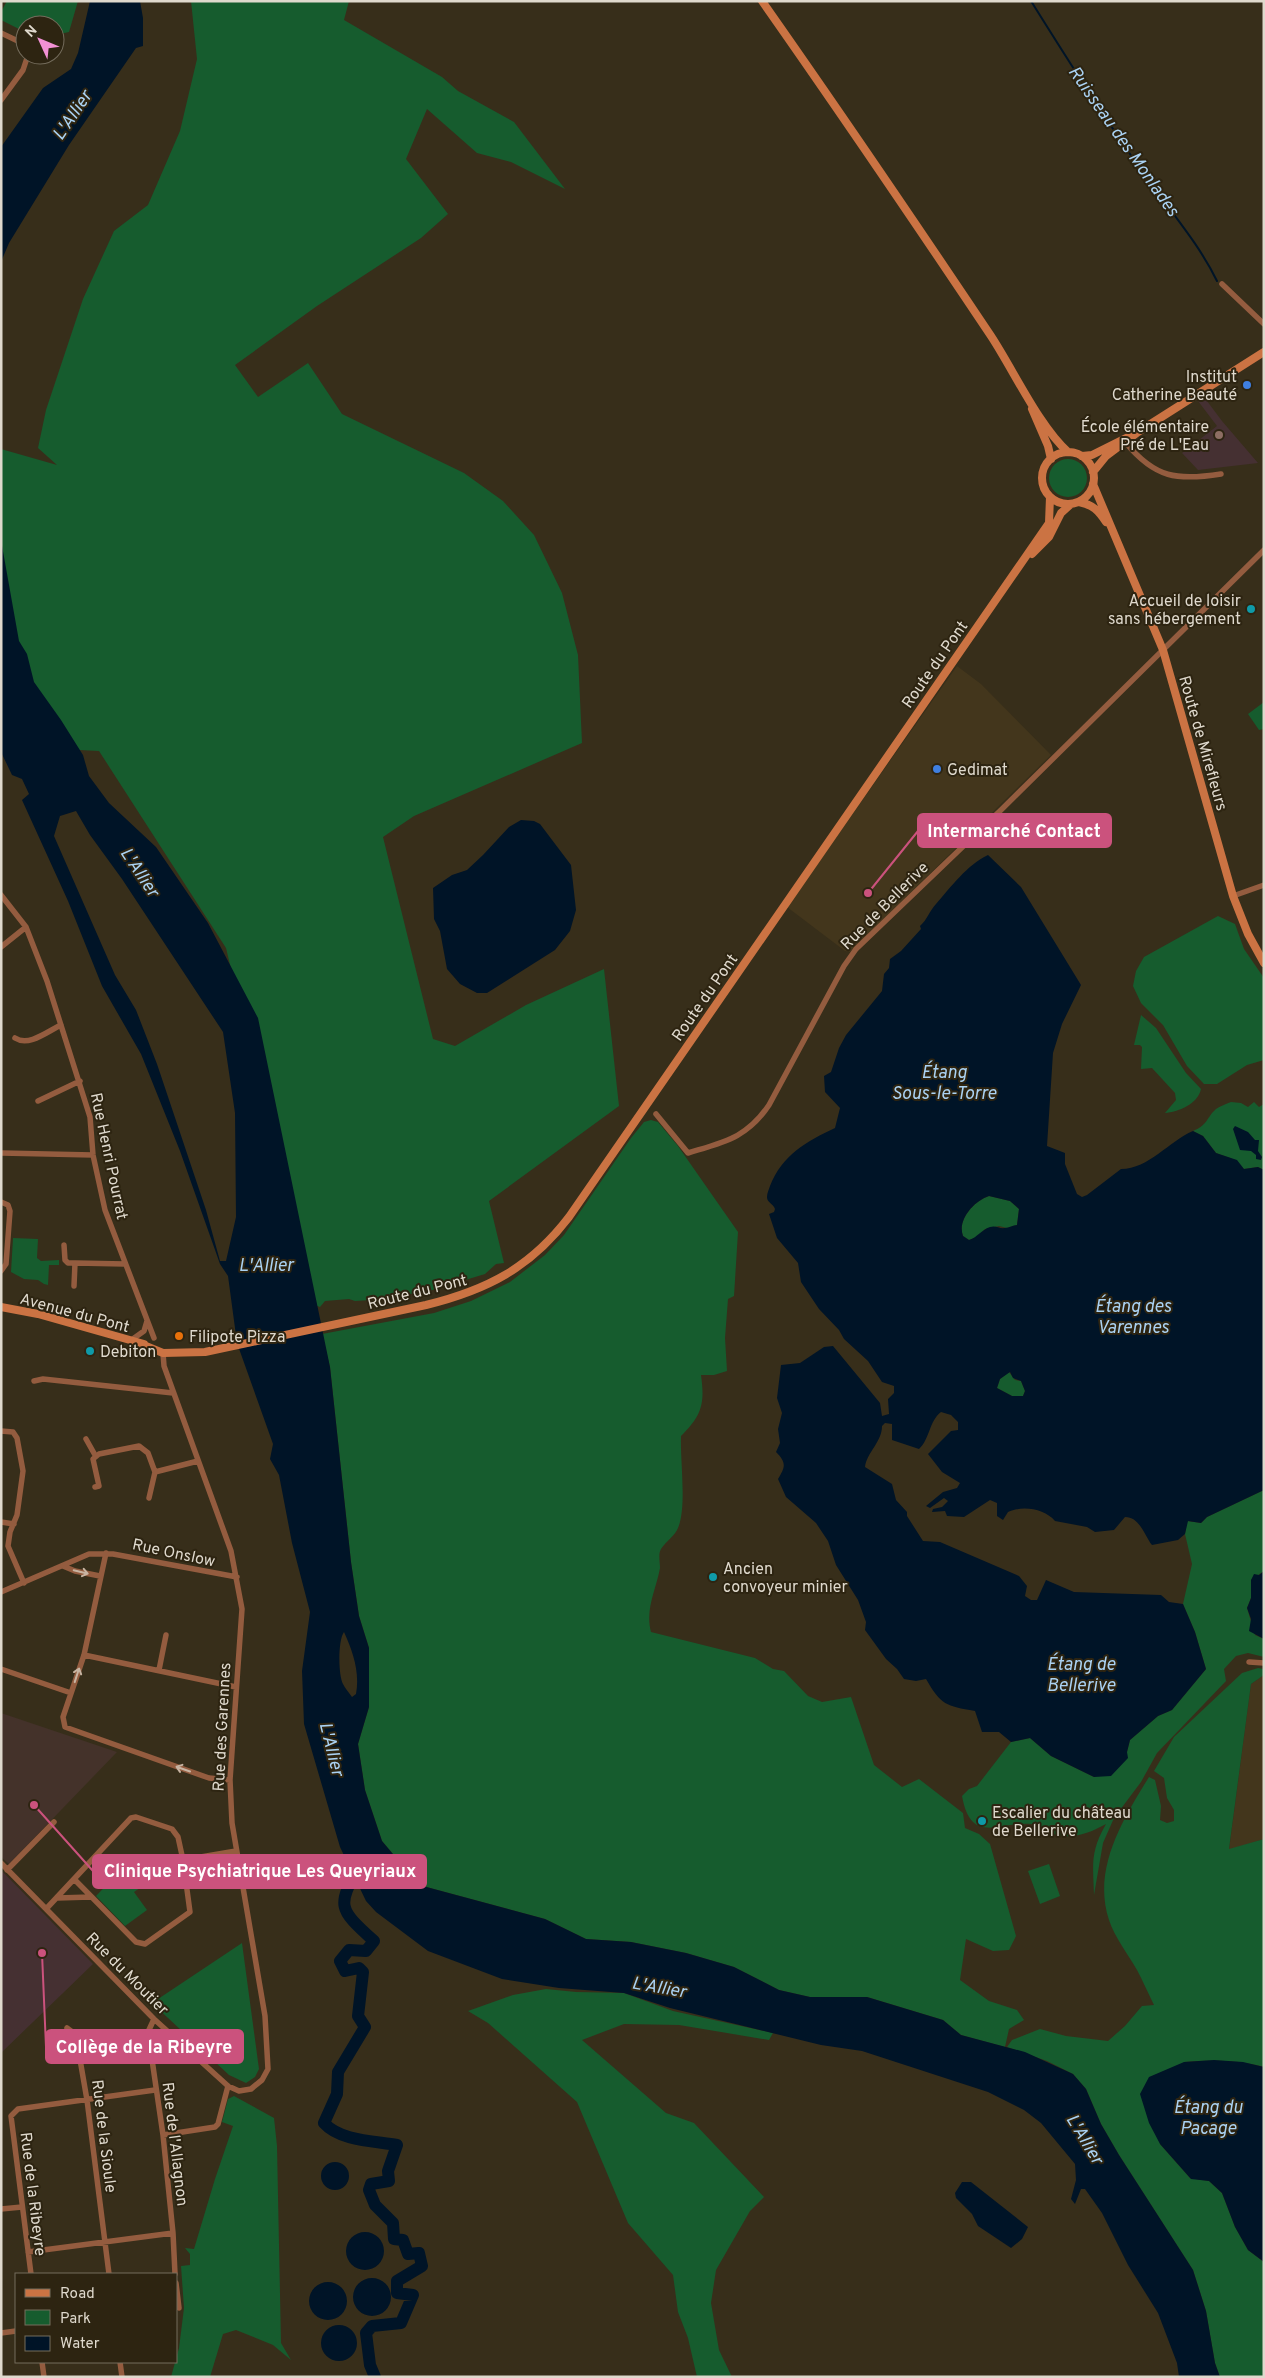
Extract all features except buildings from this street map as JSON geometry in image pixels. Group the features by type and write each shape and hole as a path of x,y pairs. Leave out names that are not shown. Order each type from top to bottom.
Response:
{"main road":[{"path":"762,1 858,138 1017,377 1050,431 1068,452 1082,456 1092,455 1138,432 1264,352"},
{"path":"1017,377 1048,446 1051,459"},
{"path":"1093,472 1106,456 1126,443 1138,432"},
{"path":"1068,452 1051,459 1042,474 1045,490 1056,502 1075,503 1086,497 1093,484 1093,472 1091,466 1082,456"},
{"name":"Route de Mirefleurs","path":"1093,484 1163,650 1233,896 1248,934 1264,963"},
{"name":"Route du Pont","path":"205,1352 331,1327 457,1298 482,1288 513,1271 556,1234 1049,523 1050,497"},
{"name":"Route du Pont","path":"1015,571 1049,537 1061,513 1075,503"},
{"name":"Route de Mirefleurs","path":"1075,503 1091,504 1097,509 1113,532"},
{"name":"Avenue du Pont","path":"1,1307 38,1314 141,1344 187,1352 205,1352"},
{"name":"Avenue du Pont","path":"141,1344 163,1353 205,1352"}],"street":[{"path":"1,33 15,40"},
{"path":"1,100 25,65"},
{"path":"1222,284 1263,323"},
{"path":"1126,443 1134,454 1162,474 1182,476 1221,474"},
{"path":"1163,650 1264,550"},
{"name":"Rue de Bellerive","path":"656,1114 688,1153 729,1140 754,1125 769,1105 844,966 856,950 1163,650"},
{"path":"1233,896 1264,885"},
{"name":"Rue Henri Pourrat","path":"1,895 26,928 38,955 90,1117 93,1155 105,1210 154,1338"},
{"path":"1,947 26,928"},
{"path":"15,1038 28,1042 61,1024"},
{"name":"Rue Henri Pourrat","path":"38,1101 80,1081"},
{"path":"1,1153 93,1155"},
{"path":"1,1202 8,1205 10,1211 6,1264 1,1271"},
{"path":"64,1245 65,1260 75,1263 125,1264"},
{"path":"74,1286 75,1263"},
{"path":"129,1341 144,1331 147,1321"},
{"name":"Rue des Garennes","path":"163,1353 164,1366 173,1393 231,1551 242,1609 230,1780 232,1823 265,2016 268,2069 262,2080 251,2089 234,2090"},
{"path":"34,1381 43,1379 173,1393"},
{"path":"1,1431 13,1432 17,1438 22,1464 22,1487 8,1546 24,1583"},
{"path":"86,1439 95,1455 93,1459 99,1486 95,1487"},
{"path":"95,1455 139,1446 148,1453 152,1470 155,1472"},
{"path":"155,1472 198,1461"},
{"path":"149,1498 155,1472"},
{"path":"1,1522 14,1524"},
{"path":"106,1553 84,1655 63,1717 65,1726 69,1730 209,1778 230,1780"},
{"name":"Rue Onslow","path":"1,1592 89,1554 106,1553 237,1577"},
{"path":"63,1566 75,1571 100,1576"},
{"path":"158,1670 166,1635"},
{"path":"84,1655 236,1687"},
{"path":"1250,1662 1264,1663"},
{"path":"1,1669 71,1693"},
{"path":"46,1909 57,1898 74,1879 131,1818 136,1817 172,1829 178,1837 190,1912 145,1944 136,1942 74,1879"},
{"path":"7,1870 54,1822"},
{"path":"183,1860 236,1851"},
{"name":"Rue du Moutier","path":"1,1863 154,2019 234,2090"},
{"path":"57,1898 91,1897"},
{"path":"67,2028 75,2034 77,2042 148,2032 154,2019"},
{"name":"Rue de l'Allagnon","path":"148,2032 163,2135 173,2232 175,2273"},
{"name":"Rue de la Sioule","path":"77,2042 87,2100 108,2273"},
{"path":"163,2135 215,2127 218,2124 228,2086"},
{"name":"Rue de la Ribeyre","path":"31,2273 11,2116 13,2112 18,2109 155,2090"},
{"path":"1,2209 22,2206"},
{"path":"28,2252 173,2232"},
{"path":"178,2300 179,2308"},
{"path":"1,2333 15,2331"},
{"path":"42,2363 44,2377"},
{"path":"120,2363 122,2377"}],"shaded area":[{"name":"École élémentaire Pré de L'Eau","path":"1204,397 1258,463 1198,470 1182,453 1217,426 1198,401"},
{"path":"957,666 981,684 1051,755 850,952 845,951 787,907"},
{"path":"1264,1675 1264,1839 1229,1850 1251,1684"},
{"path":"1,1713 117,1752 9,1864 1,1857"},
{"path":"1,1870 93,1964 1,2053"}],"green space":[{"path":"7,1 78,1 69,32 65,33 65,15 15,15 15,27 1,20 1,12"},
{"path":"191,1 349,1 344,20 442,77 458,91 514,122 565,189 511,162 477,153 427,109 406,159 448,214 421,238 317,306 235,365 258,397 308,363 342,414 464,473 503,501 534,535 562,593 578,655 582,743 414,816 383,837 433,1039 455,1046 526,1005 604,969 619,1106 489,1201 504,1263 496,1264 485,1274 429,1291 371,1300 325,1301 320,1307 312,1304 226,948 99,751 1,746 1,449 57,465 38,448 46,410 83,299 114,231 148,205 180,131 197,59"},
{"path":"1068,459 1081,465 1087,478 1081,491 1068,497 1055,491 1049,478 1055,465"},
{"path":"1264,702 1264,729 1259,730 1248,714"},
{"path":"1218,916 1235,924 1244,949 1264,978 1264,1060 1247,1065 1217,1084 1204,1084 1187,1066 1163,1025 1141,1003 1133,986 1136,971 1144,957"},
{"path":"1141,1015 1156,1028 1186,1073 1201,1089 1192,1103 1176,1111 1165,1113 1176,1100 1175,1093 1152,1068 1141,1069 1142,1047 1134,1045"},
{"path":"1231,1102 1241,1103 1248,1107 1254,1102 1259,1107 1264,1104 1264,1170 1258,1167 1244,1169 1230,1158 1216,1153 1203,1136 1193,1131 1204,1124 1216,1109"},
{"path":"651,1120 658,1122 678,1146 738,1232 734,1296 728,1299 725,1338 727,1371 714,1375 701,1375 703,1394 698,1415 681,1436 683,1496 681,1519 677,1531 660,1551 660,1568 649,1615 651,1632 755,1658 773,1669 784,1671 808,1696 822,1702 851,1697 874,1765 902,1787 919,1779 963,1813 965,1828 979,1834 990,1844 1016,1936 1009,1950 993,1951 966,1939 960,1980 989,2001 1017,2010 1024,2020 1009,2029 1005,2047 961,2035 943,2020 867,1997 810,1997 779,1990 734,1967 686,1953 631,1942 586,1939 545,1919 419,1885 382,1841 365,1790 358,1744 369,1707 369,1648 359,1616 351,1562 330,1367 322,1334 434,1313 471,1301 510,1282 545,1255 564,1235 631,1138 644,1122"},
{"path":"989,1196 1010,1201 1019,1209 1017,1225 1007,1228 999,1226 985,1229 977,1237 969,1240 963,1236 962,1224 968,1212 983,1198"},
{"path":"13,1238 38,1239 37,1258 41,1261 59,1260 59,1265 49,1265 48,1285 38,1280 24,1279 11,1272"},
{"path":"1009,1372 1015,1380 1021,1381 1025,1391 1023,1396 1012,1396 997,1388 1000,1379"},
{"path":"1264,1490 1264,1571 1251,1580 1251,1598 1247,1608 1255,1635 1264,1639 1264,1657 1248,1653 1236,1656 1224,1669 1226,1681 1157,1753 1141,1782 1114,1818 1103,1843 1094,1895 1093,1866 1095,1851 1106,1824 1087,1833 1065,1836 1051,1833 1031,1824 988,1828 979,1826 972,1821 966,1811 962,1796 969,1789 977,1786 1011,1742 1030,1738 1051,1756 1094,1777 1127,1752 1130,1740 1158,1716 1172,1710 1206,1669 1195,1632 1183,1604 1192,1564 1185,1534 1187,1521 1201,1523 1207,1517"},
{"path":"1258,1668 1264,1669 1264,1675 1251,1684 1229,1849 1264,1839 1264,2067 1224,2061 1184,2062 1160,2144 1190,2178 1209,2181 1222,2193 1235,2227 1248,2250 1264,2262 1264,2377 1220,2377 1215,2363 1206,2311 1193,2270 1119,2155 1101,2124 1086,2089 1073,2074 1047,2061 1007,2047 1012,2040 1040,2029 1066,2036 1108,2041 1125,2026 1142,2006 1154,2005 1109,1920 1104,1882 1107,1863 1120,1827 1149,1777 1155,1780 1161,1806 1160,1820 1167,1823 1174,1821 1174,1810 1167,1798 1164,1778 1154,1771 1174,1737 1242,1673"},
{"path":"1049,1864 1060,1896 1040,1904 1028,1871"},
{"path":"126,1865 138,1876 175,1871 176,1874 153,1879 134,1892 147,1910 125,1926 96,1896"},
{"path":"242,1943 259,2069 255,2077 246,2083 229,2075 152,2003"},
{"path":"546,1989 624,1993 673,2011 773,2033 769,2040 679,2025 624,2024 582,2040 666,2113 694,2123 764,2197 750,2211 716,2270 711,2303 719,2350 732,2377 697,2377 688,2338 678,2312 673,2275 628,2223 577,2102 488,2023 468,2011 513,1995"},
{"path":"234,2096 274,2118 277,2146 281,2343 291,2360 273,2345 236,2330 223,2334 210,2377 171,2377 175,2363 178,2363 184,2308 181,2266 190,2265 190,2254 185,2248 194,2249 233,2126 222,2122 228,2099"}],"water":[{"name":"L'Allier","path":"90,1 140,1 143,18 143,46 136,48 69,145 9,243 1,262 1,147 43,88 71,69 78,53"},
{"name":"L'Allier","path":"1,540 19,641 27,654 34,682 83,755 89,776 109,803 156,847 208,923 258,1018 330,1367 351,1562 359,1616 369,1648 369,1707 358,1744 365,1790 382,1841 419,1885 545,1919 586,1939 631,1942 686,1953 734,1967 779,1990 810,1997 867,1997 943,2020 961,2035 1025,2052 1073,2074 1086,2089 1101,2124 1119,2155 1193,2270 1206,2311 1215,2363 1220,2377 1179,2377 1177,2363 1158,2313 1128,2265 1102,2213 1085,2189 1081,2189 1075,2204 1071,2199 1076,2180 1075,2164 1041,2123 1024,2110 988,2092 862,2051 821,2045 670,2008 624,1993 559,1988 502,1979 428,1951 376,1912 366,1901 340,1847 304,1724 302,1671 310,1612 292,1543 279,1475 270,1459 273,1444 237,1343 228,1276 220,1264 180,1151 141,1054 102,986 68,901 22,800 29,794 22,779 12,775 1,752","holes":["76,811 90,835 122,879 223,1032 235,1113 236,1217 226,1261 220,1261 206,1210 157,1064 136,1010 115,975 54,836 60,816","344,1632 353,1655 357,1678 356,1694 352,1697 343,1684 340,1673 340,1649"]},
{"path":"521,820 534,821 540,824 571,865 576,910 570,931 555,950 487,993 477,993 460,984 447,969 440,931 434,919 433,888 452,875 467,870 509,827"},
{"path":"988,855 1021,887 1081,985 1062,1024 1053,1053 1047,1146 1065,1153 1065,1164 1077,1194 1082,1197 1087,1195 1121,1169 1131,1168 1150,1160 1193,1131 1203,1136 1216,1153 1237,1160 1244,1169 1258,1167 1264,1170 1264,1490 1207,1517 1201,1523 1188,1521 1185,1534 1178,1540 1152,1545 1138,1523 1125,1517 1114,1530 1095,1532 1087,1527 1055,1521 1046,1514 1033,1509 1020,1509 1008,1512 1003,1520 997,1516 997,1503 990,1500 964,1517 947,1516 945,1511 932,1512 933,1509 942,1507 948,1501 944,1498 930,1508 926,1506 943,1492 957,1488 960,1483 942,1472 928,1454 951,1431 958,1430 958,1422 951,1415 941,1412 934,1420 923,1445 919,1449 892,1440 892,1424 885,1423 882,1426 880,1437 866,1462 865,1467 892,1484 896,1500 907,1512 907,1516 923,1541 940,1542 1019,1576 1027,1586 1025,1596 1031,1600 1037,1600 1046,1580 1074,1592 1161,1595 1169,1602 1183,1604 1195,1632 1206,1669 1172,1710 1158,1716 1130,1740 1127,1752 1128,1758 1111,1776 1094,1777 1051,1756 1030,1738 1011,1742 999,1732 982,1732 975,1711 957,1708 945,1703 926,1679 916,1681 904,1679 886,1659 865,1630 866,1622 858,1600 836,1565 828,1541 816,1523 786,1497 778,1479 784,1465 776,1452 780,1443 778,1429 782,1413 777,1398 781,1365 800,1363 824,1347 833,1346 880,1403 882,1416 889,1414 888,1399 894,1393 894,1386 882,1382 868,1361 844,1339 839,1330 819,1309 801,1282 798,1263 777,1238 769,1214 774,1212 775,1209 767,1199 768,1191 775,1175 788,1157 805,1144 835,1128 840,1108 825,1092 824,1076 831,1072 839,1048 846,1035 882,991 884,974 889,968 890,959 901,951 921,929 920,926 934,906 966,870","holes":["989,1196 1010,1201 1019,1209 1017,1225 1006,1228 990,1227 969,1240 963,1236 962,1224 968,1212 983,1198","1010,1372 1013,1378 1021,1381 1025,1391 1023,1396 1012,1396 997,1388 1000,1379"]},
{"path":"1235,1126 1248,1132 1255,1140 1259,1140 1258,1151 1262,1157 1261,1160 1256,1159 1256,1155 1251,1151 1240,1150 1233,1129"},
{"path":"1264,1571 1264,1639 1249,1631 1251,1619 1247,1608 1251,1598 1251,1580 1254,1574 1259,1575"},
{"name":"Étang du Pacage","path":"1214,2060 1243,2062 1264,2067 1264,2262 1248,2250 1235,2227 1222,2193 1209,2181 1191,2179 1160,2144 1149,2123 1140,2094 1149,2077 1184,2062"},
{"path":"335,2162 345,2166 349,2176 345,2186 335,2190 325,2186 321,2176 325,2166"},
{"path":"962,2182 971,2182 1028,2227 1022,2239 1011,2248 978,2226 972,2214 956,2198 955,2193"},
{"path":"365,2232 379,2237 384,2251 379,2265 365,2270 351,2265 346,2251 351,2237"},
{"path":"372,2278 385,2284 391,2297 385,2310 372,2316 359,2310 353,2297 359,2284"},
{"path":"328,2282 342,2287 347,2301 342,2315 328,2320 314,2315 309,2301 314,2287"},
{"path":"339,2325 346,2326 352,2330 356,2336 356,2350 352,2356 346,2360 339,2361 332,2360 326,2356 322,2350 321,2343 322,2336 326,2330 332,2326"}],"waterway":[{"name":"Ruisseau des Monlades","path":"1031,1 1100,110 1192,239 1217,281"},
{"path":"362,1860 348,1887 344,1905 352,1920 374,1941 366,1951 349,1950 340,1961 345,1971 359,1968 363,1972 358,2016 365,2027 338,2072 337,2094 324,2123 331,2129 348,2137 397,2145 388,2171 389,2181 371,2184 369,2190 375,2205 393,2223 394,2239 403,2240 408,2254 419,2253 422,2266 397,2281 397,2293 413,2295 401,2323 372,2326 366,2333 370,2365 375,2377"}],"place":[{"name":"Institut Catherine Beauté","path":"1247,385"},
{"name":"École élémentaire Pré de L'Eau","path":"1219,435"},
{"name":"Accueil de loisir sans hébergement","path":"1251,609"},
{"name":"Gedimat","path":"937,769"},
{"name":"Intermarché Contact","path":"868,893"},
{"name":"Filipote Pizza","path":"179,1336"},
{"name":"Debiton","path":"90,1351"},
{"name":"Ancien convoyeur minier","path":"713,1577"},
{"name":"Clinique Psychiatrique Les Queyriaux","path":"34,1805"},
{"name":"Escalier du château de Bellerive","path":"982,1821"},
{"name":"Collège de la Ribeyre","path":"42,1953"}],"water label":[{"name":"Étang Sous-le-Torre","path":"944,1082"},
{"name":"Étang des Varennes","path":"1133,1316"},
{"name":"Étang de Bellerive","path":"1081,1674"}]}
